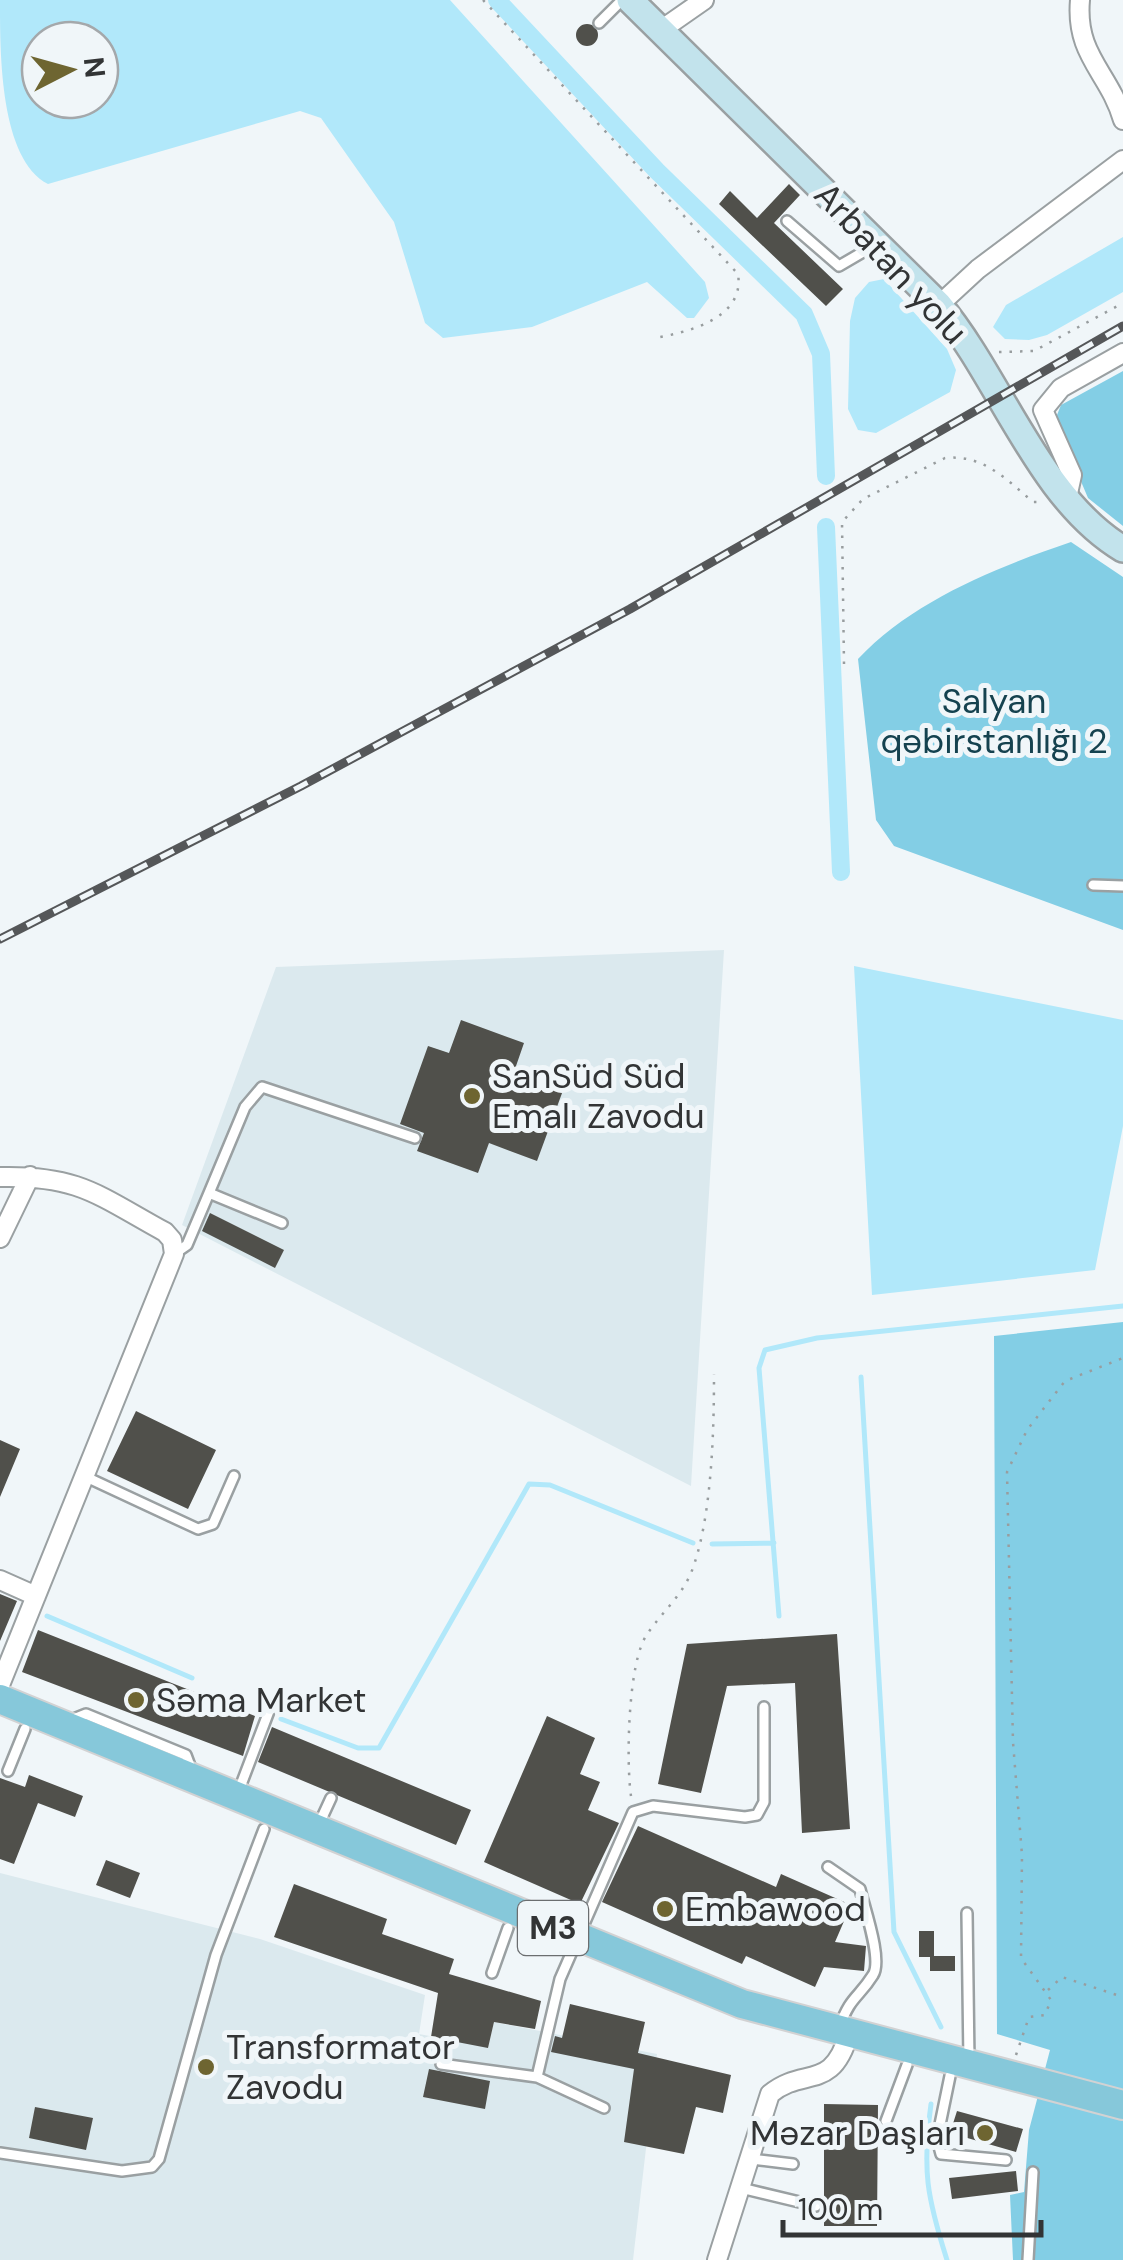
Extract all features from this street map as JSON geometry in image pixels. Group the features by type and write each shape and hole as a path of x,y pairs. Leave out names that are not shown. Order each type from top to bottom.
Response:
{"main road":[{"name":"Arbatan yolu","path":"630,0 939,305 977,354 1067,498 1098,532 1123,549"},
{"name":"M3","path":"0,1699 574,1945 844,2038 960,2070 1012,2076 1123,2106"},
{"path":"12,1724 508,1928 574,1945"},
{"path":"844,2038 907,2065 960,2070 1123,2121"}],"street":[{"path":"661,30 704,0"},
{"path":"1080,0 1078,24 1083,46 1123,120"},
{"path":"939,305 978,269 1122,162"},
{"path":"1067,498 1072,475 1043,410 1061,388 1123,353"},
{"path":"0,1238 30,1176"},
{"path":"0,1177 61,1178 165,1232 172,1240 174,1254 0,1685"},
{"path":"0,1580 36,1596"},
{"path":"716,2260 770,2094 817,2078 838,2063 844,2038"}],"lane":[{"path":"599,23 622,0"},
{"path":"787,220 839,266 877,244"},
{"path":"1093,884 1123,886"},
{"path":"174,1254 188,1244 245,1107 262,1087 415,1138"},
{"path":"210,1193 282,1223"},
{"path":"84,1476 198,1529 213,1524 234,1476"},
{"path":"236,1798 271,1706"},
{"path":"537,2077 553,2000 633,1812 653,1806 757,1815 764,1802 764,1707"},
{"path":"8,1771 12,1724"},
{"path":"315,1831 331,1798"},
{"path":"0,2153 122,2172 152,2167 158,2159 216,1955 264,1829"},
{"path":"828,1867 860,1889 876,1958 872,1977 853,1995 844,2038"},
{"path":"967,1913 960,2070 937,2138 941,2154 1006,2160"},
{"path":"492,1973 508,1928"},
{"path":"441,2064 537,2077 604,2108"},
{"path":"886,2121 907,2065"},
{"path":"748,2158 793,2164"},
{"path":"1028,2260 1033,2172"},
{"path":"739,2188 816,2206"}],"path":[{"path":"482,0 738,274 740,288 735,300 713,319 688,332 656,338"},
{"path":"998,351 1034,351 1123,304"},
{"path":"844,664 842,522 852,507 945,458 960,456 998,472 1033,502 1067,498"},
{"path":"1012,2076 1024,2024 1048,2012 1051,2000 1027,1972 1021,1958 1022,1856 1012,1742 1008,1472 1027,1430 1064,1381 1123,1358"},
{"path":"633,1812 629,1783 636,1665 645,1637 679,1594 696,1556 714,1442 714,1374"},
{"path":"1046,1991 1062,1978 1123,1996"}],"shaded area":[{"path":"0,0 450,0 705,282 709,298 694,318 687,318 647,282 532,327 443,338 425,323 394,222 321,118 300,111 48,184 32,171 20,152 3,76"},
{"path":"1123,237 1123,292 1047,335 1029,340 1005,339 993,327 1006,305"},
{"path":"884,279 947,349 956,370 950,392 876,433 858,430 848,409 850,321 855,298 869,282"},
{"name":"SanSüd Süd Emalı Zavodu","path":"724,950 691,1486 182,1225 276,967"},
{"path":"854,966 1123,1020 1123,1126 1095,1270 872,1295"},
{"name":"Transformator Zavodu","path":"0,1873 260,1939 425,1995 419,2034 488,2047 494,2022 657,2054 633,2260 0,2260"}],"green space":[{"path":"1123,371 1123,526 1088,498 1055,420 1061,405"},
{"name":"Salyan qəbirstanlığı 2","path":"1071,542 1123,577 1123,930 894,846 876,820 858,659 904,620 957,588"},
{"path":"1123,1322 1123,2260 1013,2260 1010,2195 1024,2192 1029,2130 1050,2050 997,2034 994,1336"}],"building":[{"path":"583,24 591,24 598,35 591,46 583,46 576,39 576,31"},
{"path":"789,184 800,195 774,223 843,289 826,306 719,204 730,191 757,218"},
{"path":"461,1020 524,1043 516,1066 565,1085 537,1161 489,1143 478,1173 417,1151 424,1133 400,1124 428,1046 449,1053"},
{"path":"210,1213 284,1250 275,1268 202,1231"},
{"path":"136,1411 216,1450 188,1509 107,1471"},
{"path":"0,1440 20,1449 0,1497"},
{"path":"0,1594 17,1601 0,1641"},
{"path":"38,1630 255,1716 243,1756 22,1672"},
{"path":"837,1634 850,1829 802,1833 795,1683 727,1686 701,1793 658,1784 687,1644"},
{"path":"547,1716 595,1738 580,1774 600,1782 588,1810 619,1823 580,1904 484,1862"},
{"path":"272,1727 471,1810 456,1845 258,1762"},
{"path":"29,1775 83,1796 75,1817 38,1803 14,1864 0,1859 0,1778 25,1787"},
{"path":"638,1826 776,1887 781,1874 851,1905 835,1942 866,1946 864,1971 824,1967 815,1987 746,1956 742,1964 602,1902"},
{"path":"106,1860 140,1873 130,1898 96,1885"},
{"path":"294,1884 387,1919 382,1934 454,1959 449,1974 541,2001 535,2029 494,2022 488,2048 431,2037 438,1993 274,1937"},
{"path":"919,1931 934,1931 934,1956 955,1956 955,1971 930,1971 930,1957 919,1957"},
{"path":"570,2004 645,2022 638,2053 731,2075 723,2113 696,2107 684,2154 624,2142 634,2069 551,2052 555,2036 562,2038"},
{"path":"429,2069 490,2081 485,2109 423,2097"},
{"path":"824,2104 878,2105 877,2226 824,2226"},
{"path":"35,2107 93,2118 86,2150 29,2138"},
{"path":"957,2111 1023,2129 1016,2152 950,2133"},
{"path":"1016,2171 1018,2191 952,2199 949,2178"}],"waterway":[{"path":"497,0 657,171 804,314 821,354 826,476"},
{"path":"826,527 841,872"},
{"path":"779,1616 759,1368 765,1350 817,1338 1123,1306"},
{"path":"861,1377 894,1932 941,2027"},
{"path":"281,1719 358,1748 379,1748 529,1484 550,1485 693,1543"},
{"path":"712,1544 774,1543"},
{"path":"47,1616 192,1678"},
{"path":"931,2104 928,2183 947,2260"}],"railway":[{"path":"0,939 301,786 630,609 1123,326"}],"place":[{"name":"SanSüd Süd Emalı Zavodu","path":"472,1096"},
{"name":"Səma Market","path":"136,1700"},
{"name":"Embawood","path":"665,1909"},
{"name":"Transformator Zavodu","path":"206,2067"},
{"name":"Məzar Daşları","path":"985,2133"}]}
